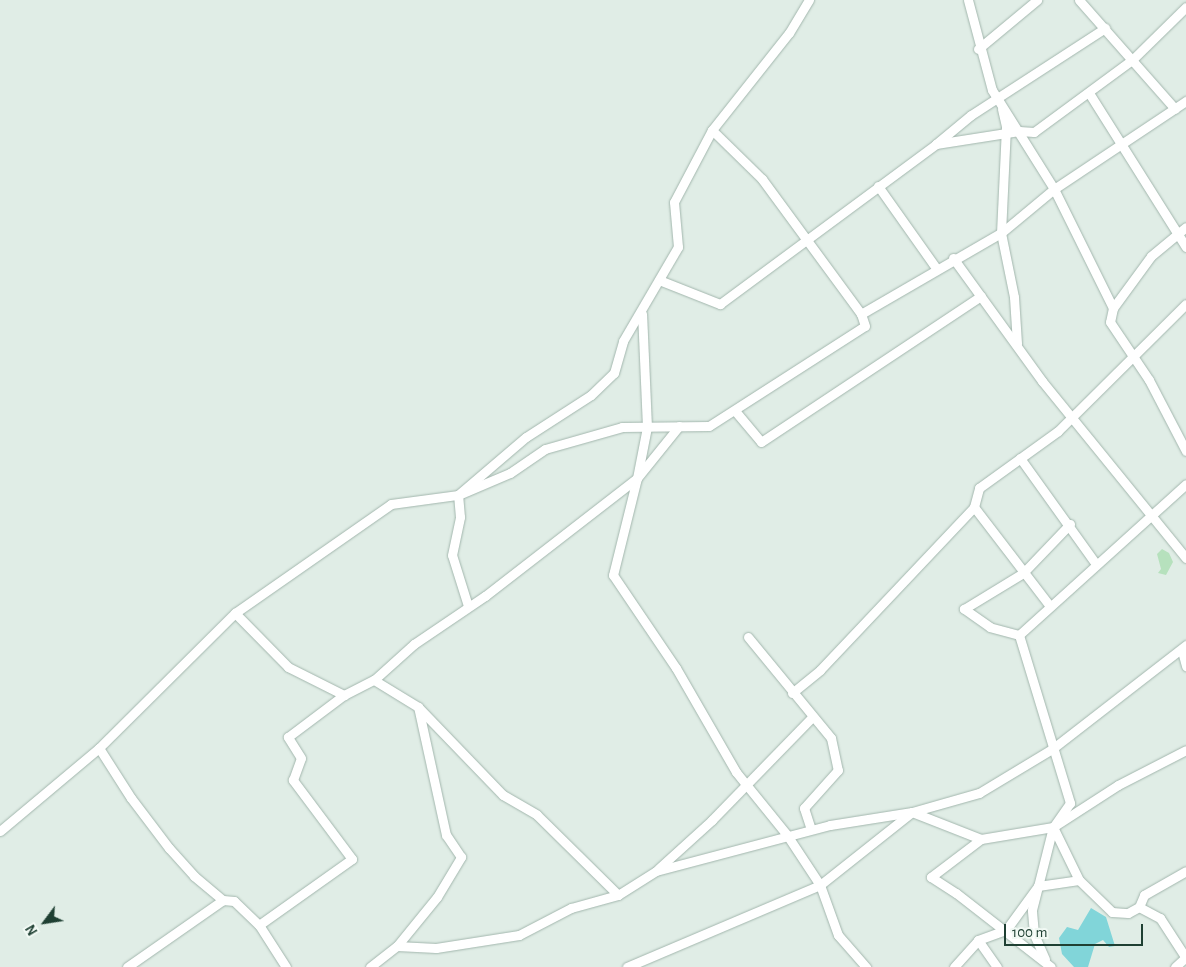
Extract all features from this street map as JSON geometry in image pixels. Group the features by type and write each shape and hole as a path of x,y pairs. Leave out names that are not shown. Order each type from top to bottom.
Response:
{"street":[{"path":"458,495 526,437 592,394 614,373 623,341 642,313 678,247 674,202 712,130 789,33 809,0"},
{"path":"968,0 978,49 999,101 1054,189 1114,308"},
{"path":"978,49 1038,0"},
{"path":"1079,0 1106,28 1175,109"},
{"path":"936,144 1005,135 1019,131 1034,132 1133,59 1186,7"},
{"path":"659,280 720,304 936,144 1106,28"},
{"path":"1089,93 1186,247"},
{"path":"999,101 1005,135 1001,233 1014,297 1017,347"},
{"path":"862,314 953,258 1001,233 1054,189 1122,147 1186,101"},
{"path":"0,831 99,748 235,613 391,504 458,495 510,473 545,450 622,427 709,426 736,412 865,326 862,314 762,179 712,130"},
{"path":"878,186 936,268"},
{"path":"1186,228 1151,256 1114,308 1110,322 1135,359 1186,451"},
{"path":"953,258 1072,419 1186,558"},
{"path":"736,412 761,442 981,296"},
{"path":"792,693 820,670 974,507 979,488 1072,419 1099,388 1135,359 1185,309"},
{"path":"642,313 647,427 637,478 613,575 747,785 787,835 820,885 838,935 866,967"},
{"path":"259,925 352,859 293,780 301,758 288,738 344,695 374,680 414,644 468,606 637,478 679,426"},
{"path":"1020,458 1070,524 1096,564"},
{"path":"1019,635 1186,484"},
{"path":"458,495 460,517 452,555 468,606"},
{"path":"974,507 1050,606"},
{"path":"1019,635 990,626 964,609 1023,573 1070,524"},
{"path":"235,613 288,667 344,695"},
{"path":"1019,635 1052,749 1070,803 1053,827 1032,910 1034,934 1049,966"},
{"path":"748,637 792,693 831,738 838,770 804,808 811,829"},
{"path":"656,871 811,829 912,812 979,793 1052,749 1184,648"},
{"path":"1184,648 1186,666"},
{"path":"374,680 418,707 503,795 537,815 618,895"},
{"path":"370,967 397,946 437,897 461,857 446,835 418,707"},
{"path":"397,946 436,948 519,935 571,908 618,895 656,871 747,785 812,717"},
{"path":"99,748 130,798 169,848 223,900 234,902 259,925 286,967"},
{"path":"1049,966 1006,930 931,877 981,839 1053,827 1118,786 1186,750"},
{"path":"912,812 981,839"},
{"path":"627,967 820,885 912,812"},
{"path":"1053,827 1080,880 1112,912 1128,913 1139,907 1144,895 1186,871"},
{"path":"954,967 978,940 1006,930 1038,886 1080,880"},
{"path":"127,967 223,900"},
{"path":"1139,907 1160,918 1186,957 1175,967"},
{"path":"978,940 997,967"}],"green space":[{"path":"1162,549 1169,553 1173,562 1166,575 1158,573 1161,569 1157,554"}],"water":[{"path":"1091,908 1106,917 1115,946 1109,947 1103,940 1095,944 1088,967 1074,967 1062,954 1059,938 1067,927 1078,930"}]}
